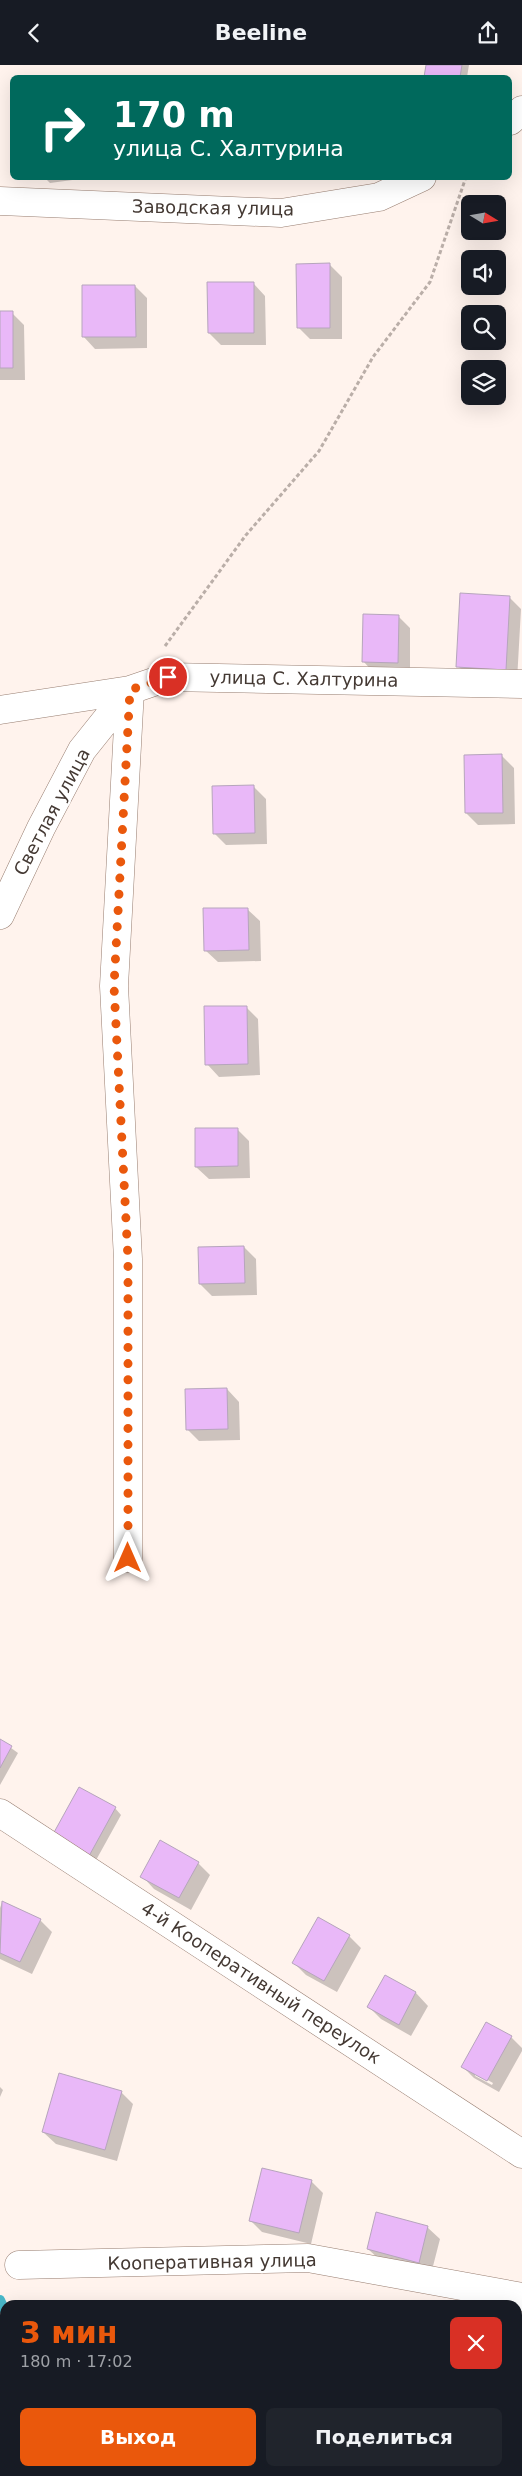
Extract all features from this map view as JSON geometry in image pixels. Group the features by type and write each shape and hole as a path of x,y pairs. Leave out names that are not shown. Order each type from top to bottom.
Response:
{"street":[{"path":"512,119 522,110"},
{"name":"Заводская улица","path":"0,201 281,213 379,197 416,180"},
{"name":"улица С. Халтурина","path":"0,711 130,690 168,677 522,684"},
{"path":"128,1558 128,1259 114,986 130,690"},
{"name":"Светлая улица","path":"0,915 41,829 82,750 130,690"},
{"name":"4-й Кооперативный переулок","path":"0,1813 522,2154"},
{"name":"Кооперативная улица","path":"20,2265 308,2258 522,2297"}],"path":[{"path":"160,652 246,535 319,451 373,357 430,282 465,180"}],"building":[{"path":"426,65 462,65 460,75 424,75"},
{"path":"330,263 330,328 297,328 296,264"},
{"path":"207,282 254,282 254,333 208,333"},
{"path":"82,285 135,285 136,337 82,337"},
{"path":"0,311 13,311 13,368 0,368"},
{"path":"460,593 510,596 506,670 456,667"},
{"path":"363,614 399,615 398,663 362,662"},
{"path":"502,754 503,813 465,813 464,755"},
{"path":"254,785 255,833 213,834 212,786"},
{"path":"203,908 248,908 249,950 204,951"},
{"path":"204,1006 247,1006 248,1064 205,1065"},
{"path":"195,1128 238,1128 238,1166 195,1167"},
{"path":"244,1246 245,1283 199,1284 198,1247"},
{"path":"227,1388 228,1429 186,1430 185,1389"},
{"path":"0,1739 12,1746 0,1768"},
{"path":"79,1787 116,1807 89,1856 52,1836"},
{"path":"160,1840 199,1862 179,1898 140,1877"},
{"path":"2,1901 41,1919 20,1962 0,1953"},
{"path":"318,1917 350,1935 324,1981 292,1963"},
{"path":"385,1975 416,1992 399,2025 367,2007"},
{"path":"486,2022 512,2036 487,2081 461,2067"},
{"path":"59,2073 122,2091 105,2150 42,2132"},
{"path":"262,2168 312,2180 299,2233 249,2221"},
{"path":"376,2212 428,2226 419,2263 367,2249"}],"route":[{"path":"128,1558 128,1259 114,986 130,690 168,677"}]}
